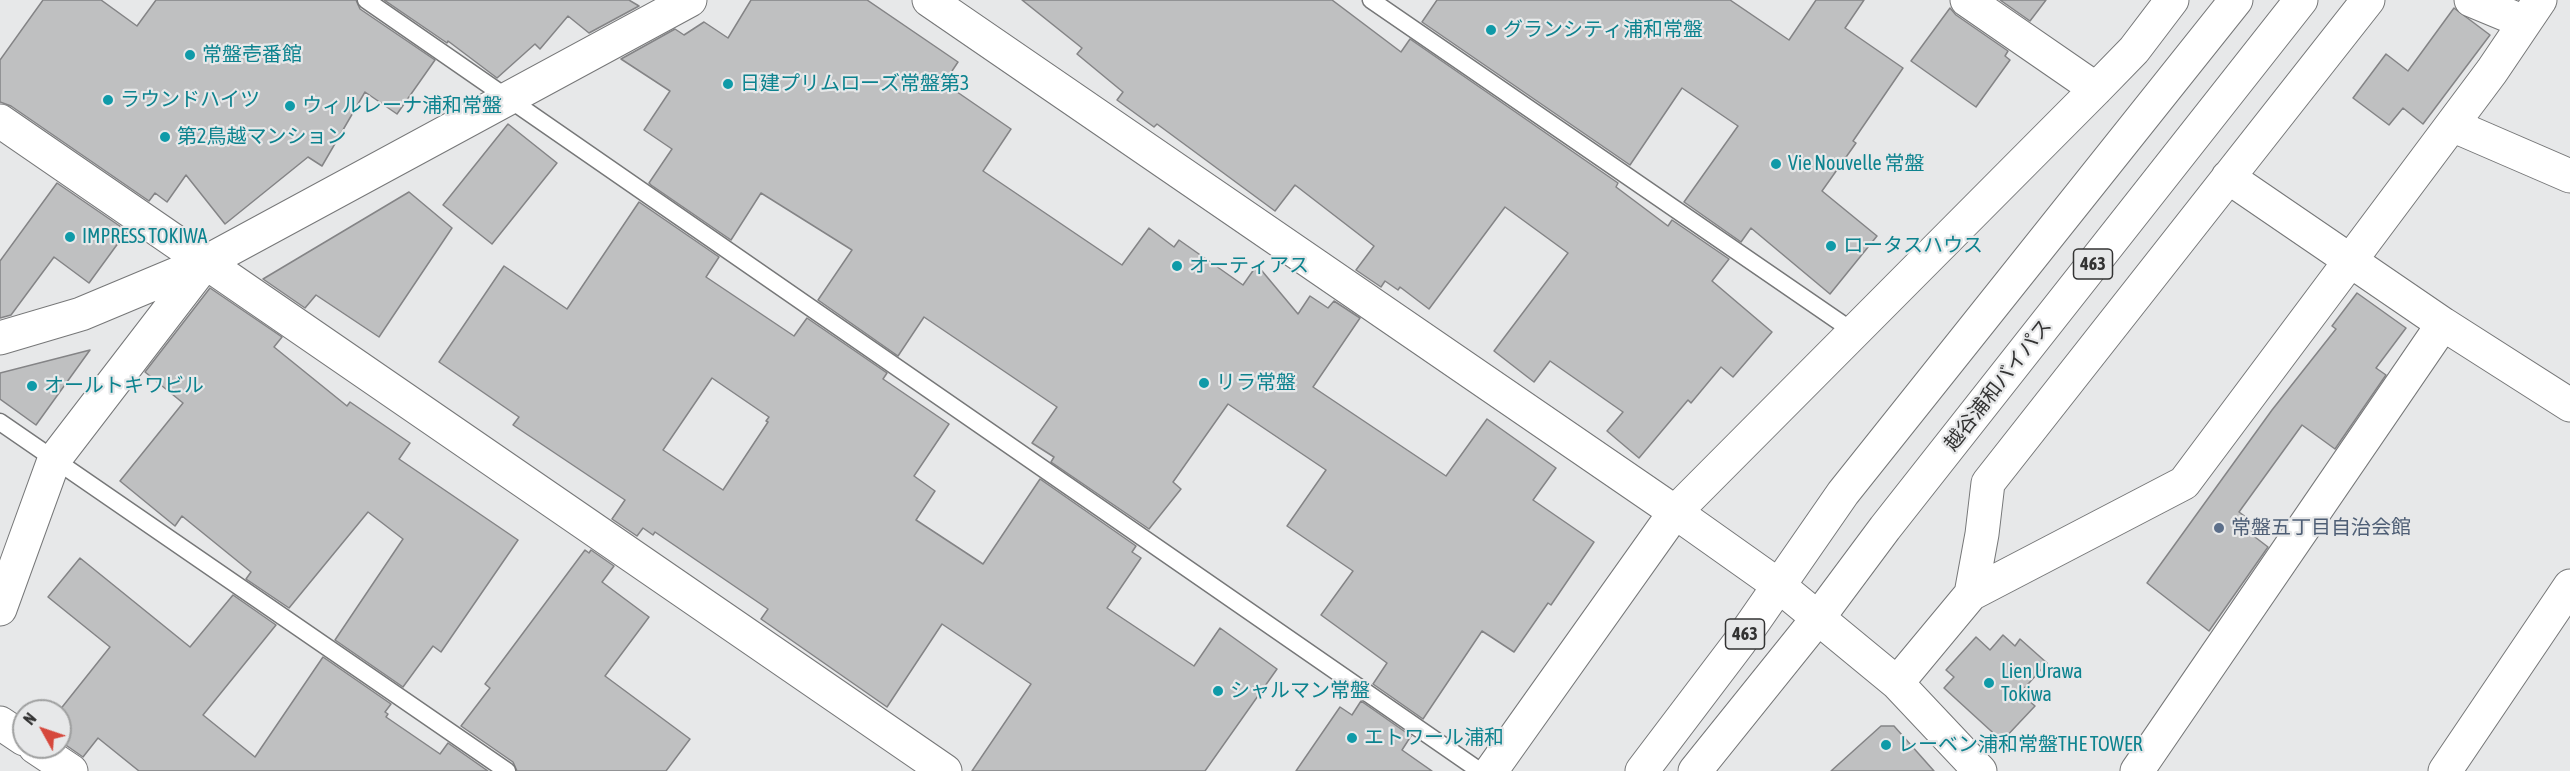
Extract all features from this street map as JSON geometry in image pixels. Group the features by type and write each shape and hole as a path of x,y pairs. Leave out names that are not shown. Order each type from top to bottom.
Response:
{"main road":[{"path":"0,338 81,314 206,262 690,0"},
{"path":"929,0 1778,585 1897,683 1980,771"},
{"path":"1967,0 2096,89"},
{"path":"1491,771 1675,512 2134,50 2172,0"},
{"name":"463","path":"1642,771 1739,643 1843,494 2236,0"},
{"name":"越谷浦和バイパス","path":"1695,771 1818,618 1885,528 2301,0"},
{"path":"1971,594 1988,483 2368,0"},
{"path":"1897,683 1971,594 2184,483 2492,71 2532,11 2471,0"},
{"path":"0,121 945,771"},
{"path":"2452,124 2570,176"},
{"path":"2228,177 2443,324 2570,405"},
{"path":"0,609 54,460 206,262"},
{"path":"2137,771 2443,324"},
{"path":"2445,771 2570,586"},
{"path":"53,759 71,771"}],"lane":[{"path":"366,0 1480,771"},
{"path":"1371,0 1854,332"},
{"path":"0,422 507,771"}],"building":[{"path":"43,0 101,0 137,26 156,0 356,0 360,9 435,60 397,114 365,92 322,166 308,157 225,224 186,175 167,202 155,193 149,201 11,106 0,102 0,60"},
{"path":"384,0 629,0 639,6 589,33 568,16 540,49 535,44 497,78 448,41 447,43"},
{"path":"751,0 867,0 958,62 944,83 1011,129 983,171 1122,265 1149,228 1174,247 1179,240 1243,285 1257,265 1298,314 1310,296 1328,308 1334,301 1360,318 1313,387 1446,476 1487,419 1556,468 1533,500 1594,542 1551,605 1548,603 1514,652 1482,631 1423,719 1373,684 1387,663 1321,615 1353,571 1287,526 1326,470 1228,404 1173,482 1181,489 1149,529 1051,462 1054,457 1032,443 1057,407 924,317 898,356 818,300 852,250 761,193 731,240 651,185 649,183 672,149 644,130 670,91 621,59 675,29 684,35 704,22 728,38"},
{"path":"1022,0 1332,0 1401,52 1410,39 1618,183 1616,187 1668,226 1672,220 1729,259 1712,281 1772,332 1733,377 1721,367 1691,403 1688,400 1639,458 1607,431 1623,412 1550,361 1534,382 1494,351 1568,253 1505,207 1429,309 1400,287 1398,290 1385,281 1381,287 1356,270 1374,246 1295,185 1275,211 1157,124 1154,127 1117,100 1123,92 1077,54 1082,48"},
{"path":"1437,0 1730,0 1789,40 1816,0 1864,0 1845,28 1903,68 1853,141 1856,143 1822,191 1877,236 1830,294 1751,228 1741,242 1684,202 1738,126 1682,88 1630,165 1422,22"},
{"path":"2000,0 2046,0 2030,21"},
{"path":"1950,8 1956,15 2008,51 2005,56 2010,60 1976,107 1911,61"},
{"path":"2454,8 2490,35 2423,124 2403,108 2389,125 2353,98 2386,54 2408,71"},
{"path":"508,124 557,163 492,244 443,205"},
{"path":"57,183 127,231 89,283 54,257 11,315 0,318 0,261"},
{"path":"409,192 452,228 379,337 316,295 305,308 263,279"},
{"path":"639,202 719,257 706,277 794,336 807,318 887,373 883,379 949,424 914,476 935,491 916,520 983,564 1040,479 1136,546 1132,552 1141,558 1107,608 1194,666 1220,628 1277,669 1205,771 972,771 1031,684 942,624 887,707 761,619 768,609 655,532 653,535 643,528 637,536 612,519 625,500 513,425 519,417 439,362 504,266 567,309","holes":["712,378 769,417 766,421 768,422 723,490 663,450"]},
{"path":"210,288 282,337 274,347 347,406 350,402 410,443 399,459 518,540 441,652 433,646 403,687 335,640 403,539 368,512 289,608 246,579 251,572 182,516 175,526 120,481 183,403 145,372"},
{"path":"2357,293 2406,328 2376,368 2386,375 2335,449 2302,425 2239,512 2257,525 2251,534 2268,547 2209,631 2147,583 2272,410 2336,329 2332,326"},
{"name":"オールトキワビル","path":"90,350 36,425 0,399 0,373"},
{"path":"585,550 589,553 591,550 614,566 602,582 649,617 605,676 690,739 666,771 517,771 513,762 461,726 490,688 485,684"},
{"path":"80,558 190,647 233,595 276,625 203,715 255,757 323,657 391,704 385,712 388,714 386,717 440,754 448,743 488,771 139,771 98,738 83,757 72,749 72,699 69,699 110,647 48,597"},
{"name":"Lien Urawa Tokiwa","path":"2003,635 2015,646 2020,639 2047,663 2020,693 2035,706 2002,741 1944,688 1954,677 1946,670 1976,637 1990,650"},
{"name":"エトワール浦和","path":"1361,701 1411,736 1402,750 1432,771 1296,771 1340,707 1352,715"},
{"name":"レーベン浦和常盤THE TOWER","path":"1881,726 1894,726 1934,771 1831,771"}],"place":[{"name":"グランシティ浦和常盤","path":"1491,30"},
{"name":"常盤壱番館","path":"190,55"},
{"name":"日建プリムローズ常盤第3","path":"728,84"},
{"name":"ラウンドハイツ","path":"108,100"},
{"name":"ウィルレーナ浦和常盤","path":"290,106"},
{"name":"第2鳥越マンション","path":"165,137"},
{"name":"Vie Nouvelle 常盤","path":"1776,164"},
{"name":"IMPRESS TOKIWA","path":"70,237"},
{"name":"ロータスハウス","path":"1831,246"},
{"name":"オーティアス","path":"1177,266"},
{"name":"リラ常盤","path":"1204,383"},
{"name":"オールトキワビル","path":"32,386"},
{"name":"常盤五丁目自治会館","path":"2219,528"},
{"name":"Lien Urawa Tokiwa","path":"1989,683"},
{"name":"シャルマン常盤","path":"1218,691"},
{"name":"エトワール浦和","path":"1352,738"},
{"name":"レーベン浦和常盤THE TOWER","path":"1886,745"}]}
